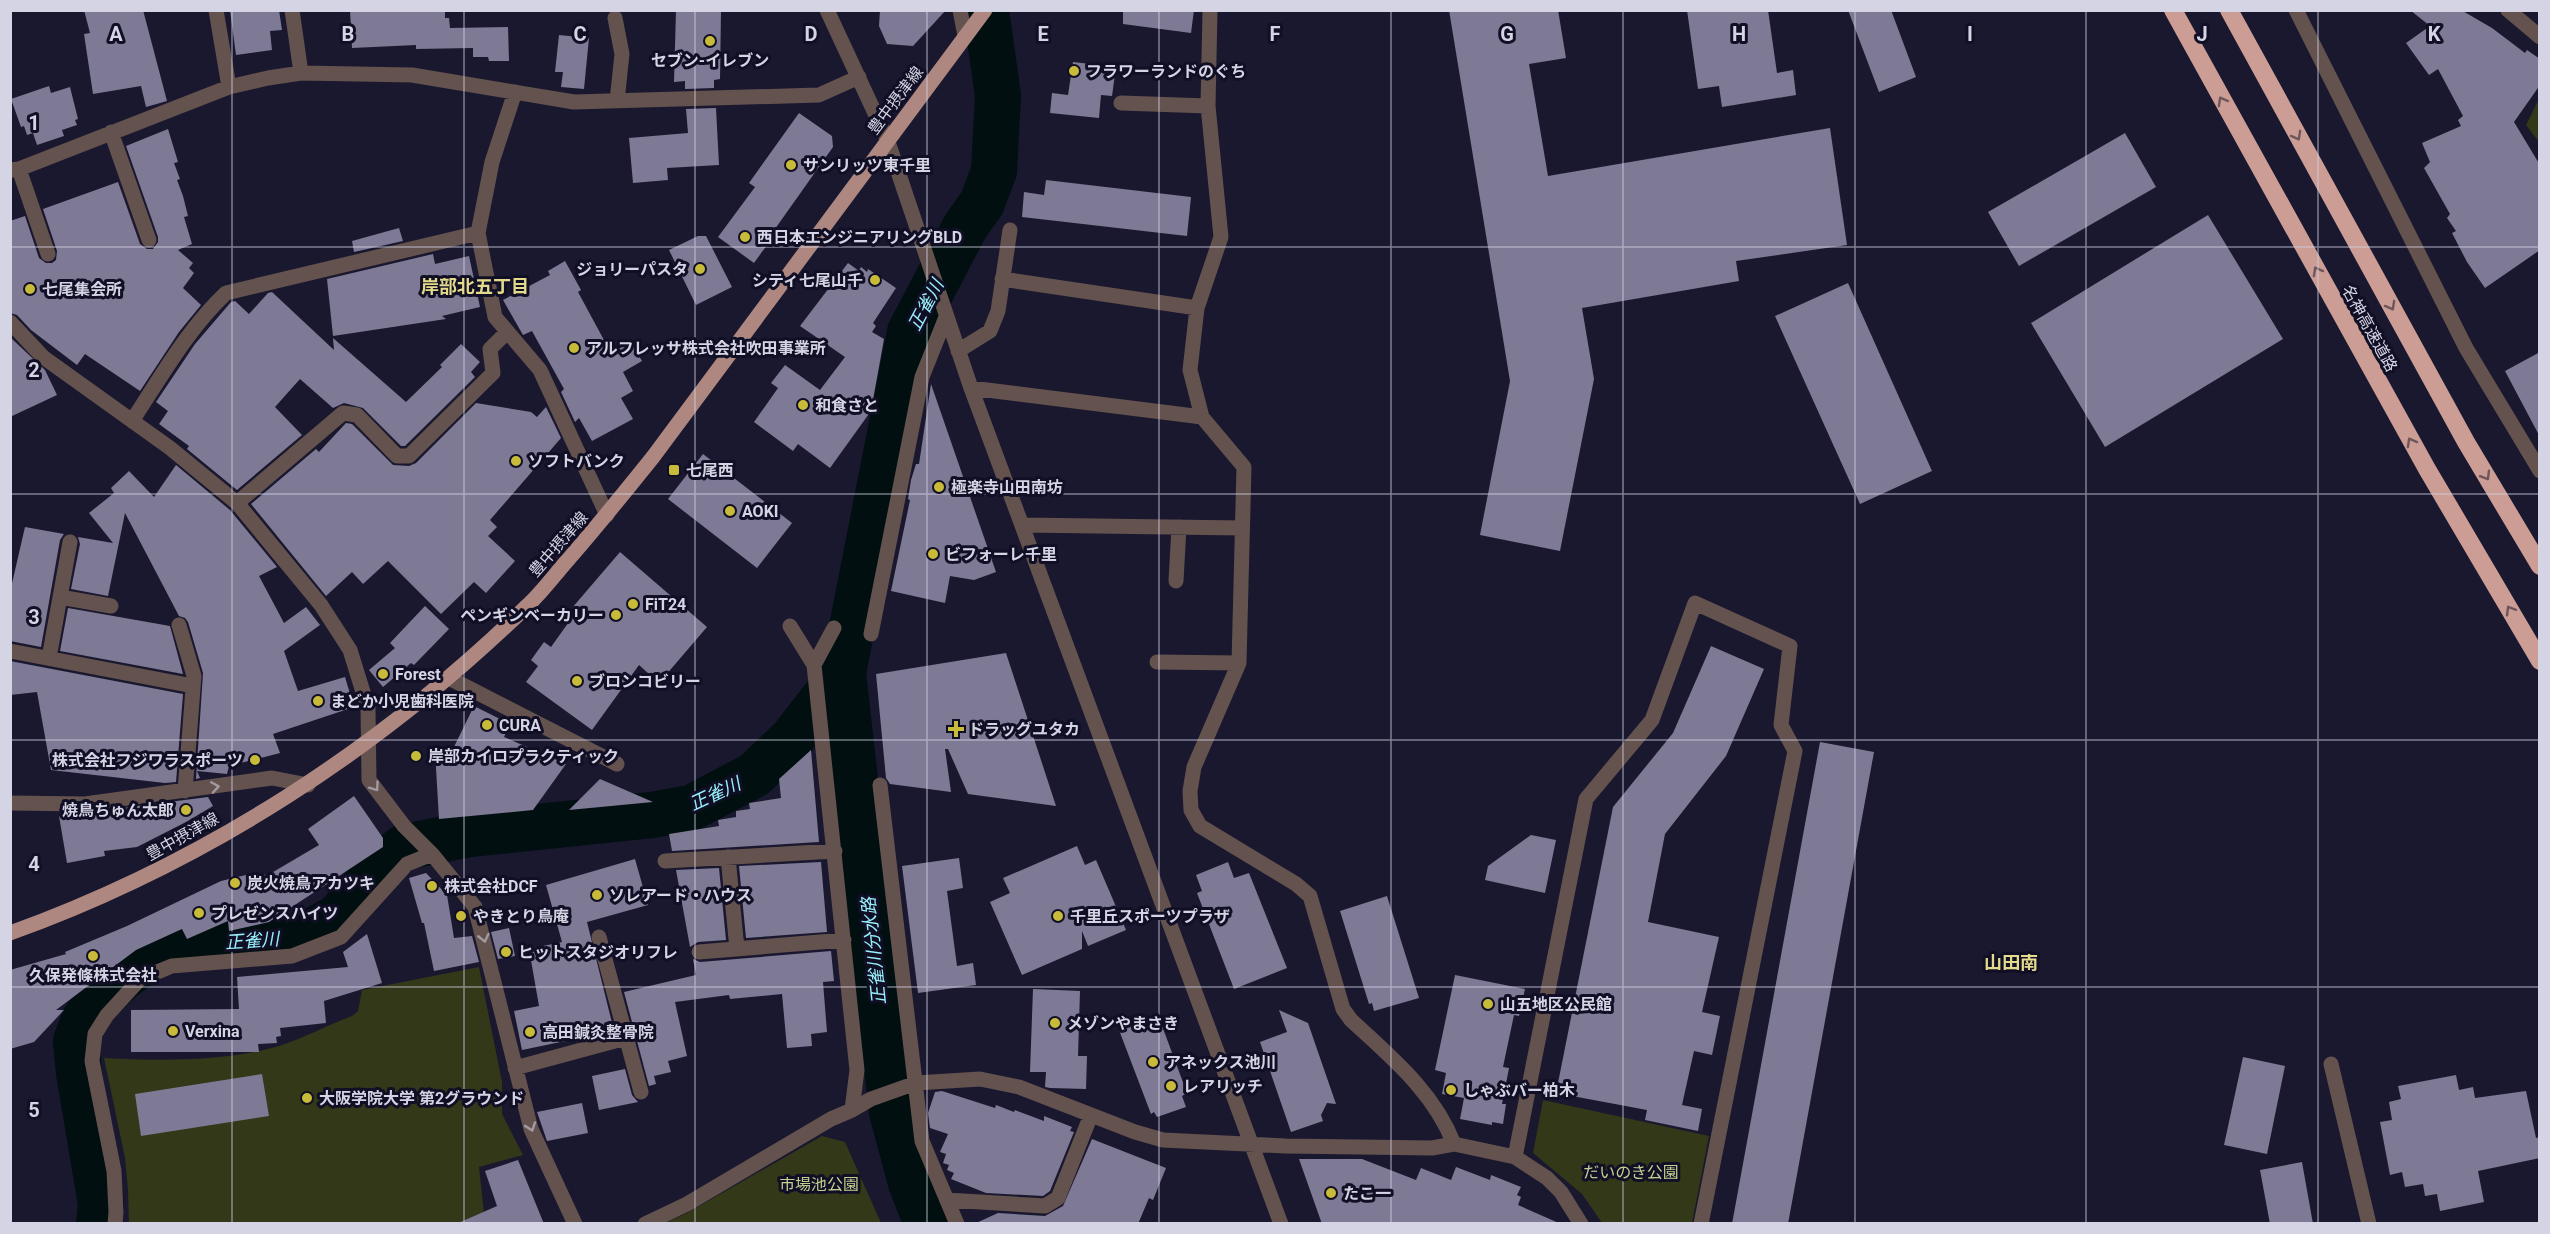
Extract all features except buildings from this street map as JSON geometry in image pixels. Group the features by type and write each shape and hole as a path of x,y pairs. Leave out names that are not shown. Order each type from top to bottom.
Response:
{"highway":[{"name":"名神高速道路","path":"2173,10 2427,470 2540,661"},
{"name":"名神高速道路","path":"2229,10 2466,442 2540,566"}],"main road":[{"name":"豊中摂津線","path":"10,933 55,917 173,864 308,785 370,741 449,678 529,605 607,515 674,429 887,139 985,10"}],"street":[{"path":"216,10 229,87"},
{"path":"292,10 301,73"},
{"path":"827,10 887,139 971,388 1281,1224"},
{"path":"960,10 968,32"},
{"path":"1210,10 1209,106 1221,237 1197,308 1190,370 1202,417 1244,467 1239,663 1194,767 1190,791 1191,810 1200,826 1296,884 1310,896 1343,1009 1351,1020 1415,1082 1444,1120 1454,1144"},
{"path":"2296,10 2466,348 2540,471"},
{"path":"2508,10 2540,37"},
{"path":"615,18 622,54 617,101"},
{"path":"48,254 15,169 229,87 268,78 301,73 412,75 574,102 819,95 859,77"},
{"path":"514,92 492,162 478,233 495,317 540,370 607,515"},
{"path":"1121,103 1209,106"},
{"path":"111,132 149,240"},
{"path":"958,351 990,331 998,312 1010,230"},
{"path":"132,421 207,311 226,293 478,233"},
{"path":"1002,279 1197,308"},
{"path":"871,634 922,377 946,318"},
{"path":"10,322 43,357 212,480 237,503 321,605 350,650 368,708 369,780 404,826 432,854 475,907 531,1129 575,1224"},
{"path":"237,503 343,413 357,415 397,456 409,456 493,373 490,349 507,332"},
{"path":"971,388 1202,417"},
{"path":"1023,525 1242,528"},
{"path":"1176,582 1179,527"},
{"path":"48,658 70,542"},
{"path":"60,597 111,606"},
{"path":"1515,1156 1586,800 1652,720 1695,603 1790,646 1781,725 1795,751 1701,1224"},
{"path":"179,625 194,676 185,791"},
{"path":"790,626 814,665 857,1070 852,1110"},
{"path":"814,665 834,628"},
{"path":"10,651 193,686"},
{"path":"1157,662 1239,663"},
{"path":"449,678 617,764"},
{"path":"10,803 85,804 272,778 308,785"},
{"path":"880,785 910,1085 922,1141 957,1224"},
{"path":"664,861 835,851"},
{"path":"115,1224 114,1171 92,1061 95,1034 107,1015 140,979 172,966 292,956 342,937 407,864 432,854"},
{"path":"728,857 737,949"},
{"path":"599,937 641,1092"},
{"path":"699,952 844,940"},
{"path":"515,1068 626,1038"},
{"path":"2331,1064 2369,1224"},
{"path":"645,1224 687,1204 831,1119 871,1099 910,1085 980,1079 1019,1087 1135,1132 1163,1140 1432,1148 1454,1144 1515,1156 1561,1192 1570,1203 1581,1224"},
{"path":"946,1200 1045,1206 1058,1198 1091,1115"}],"green space":[{"path":"2539,99 2539,142 2526,125"},
{"name":"大阪学院大学 第2グラウンド","path":"479,967 502,1082 502,1114 523,1155 479,1167 485,1223 129,1223 125,1158 104,1058 148,1060 214,1058 279,1046 352,1016 358,1011 362,990"},
{"name":"だいのき公園","path":"1543,1100 1709,1136 1692,1223 1602,1223 1582,1194 1533,1153"},
{"name":"市場池公園","path":"822,1136 845,1142 881,1223 663,1224 687,1213"}],"waterway":[{"name":"正雀川","path":"99,1224 101,1204 79,1073 76,1041 84,1020 98,1001 121,979 151,957 195,944 284,940 310,932 338,917 384,863 404,847 470,834 652,815 691,808 754,775 792,739 843,673 910,332 965,227 982,203 994,171 998,96 986,10"},
{"name":"正雀川分水路","path":"843,673 892,1112 911,1183 927,1224"}],"place":[{"name":"セブン-イレブン","path":"710,41"},
{"name":"フラワーランドのぐち","path":"1074,71"},
{"name":"サンリッツ東千里","path":"791,165"},
{"name":"西日本エンジニアリングBLD","path":"745,237"},
{"name":"ジョリーパスタ","path":"700,269"},
{"name":"シティ七尾山千","path":"875,280"},
{"name":"七尾集会所","path":"30,289"},
{"name":"アルフレッサ株式会社吹田事業所","path":"574,348"},
{"name":"和食さと","path":"803,405"},
{"name":"ソフトバンク","path":"516,461"},
{"name":"七尾西","path":"674,470"},
{"name":"極楽寺山田南坊","path":"939,487"},
{"name":"AOKI","path":"730,511"},
{"name":"ビフォーレ千里","path":"933,554"},
{"name":"FiT24","path":"633,604"},
{"name":"ペンギンベーカリー","path":"616,615"},
{"name":"Forest","path":"383,674"},
{"name":"ブロンコビリー","path":"577,681"},
{"name":"まどか小児歯科医院","path":"318,701"},
{"name":"CURA","path":"487,725"},
{"name":"ドラッグユタカ","path":"956,729"},
{"name":"岸部カイロプラクティック","path":"416,756"},
{"name":"株式会社フジワラスポーツ","path":"255,760"},
{"name":"焼鳥ちゅん太郎","path":"186,810"},
{"name":"炭火焼鳥アカツキ","path":"235,883"},
{"name":"株式会社DCF","path":"432,886"},
{"name":"ソレアード・ハウス","path":"597,895"},
{"name":"プレゼンスハイツ","path":"199,913"},
{"name":"やきとり鳥庵","path":"461,916"},
{"name":"千里丘スポーツプラザ","path":"1058,916"},
{"name":"ヒットスタジオリフレ","path":"506,952"},
{"name":"久保発條株式会社","path":"93,956"},
{"name":"山五地区公民館","path":"1488,1004"},
{"name":"メゾンやまさき","path":"1055,1023"},
{"name":"Verxina","path":"173,1031"},
{"name":"高田鍼灸整骨院","path":"530,1032"},
{"name":"アネックス池川","path":"1153,1062"},
{"name":"レアリッチ","path":"1171,1086"},
{"name":"しゃぶバー柏木","path":"1451,1090"},
{"name":"大阪学院大学 第2グラウンド","path":"307,1098"},
{"name":"たこ一","path":"1331,1193"}],"district":[{"name":"岸部北五丁目","path":"475,287"},
{"name":"山田南","path":"2011,963"}]}
